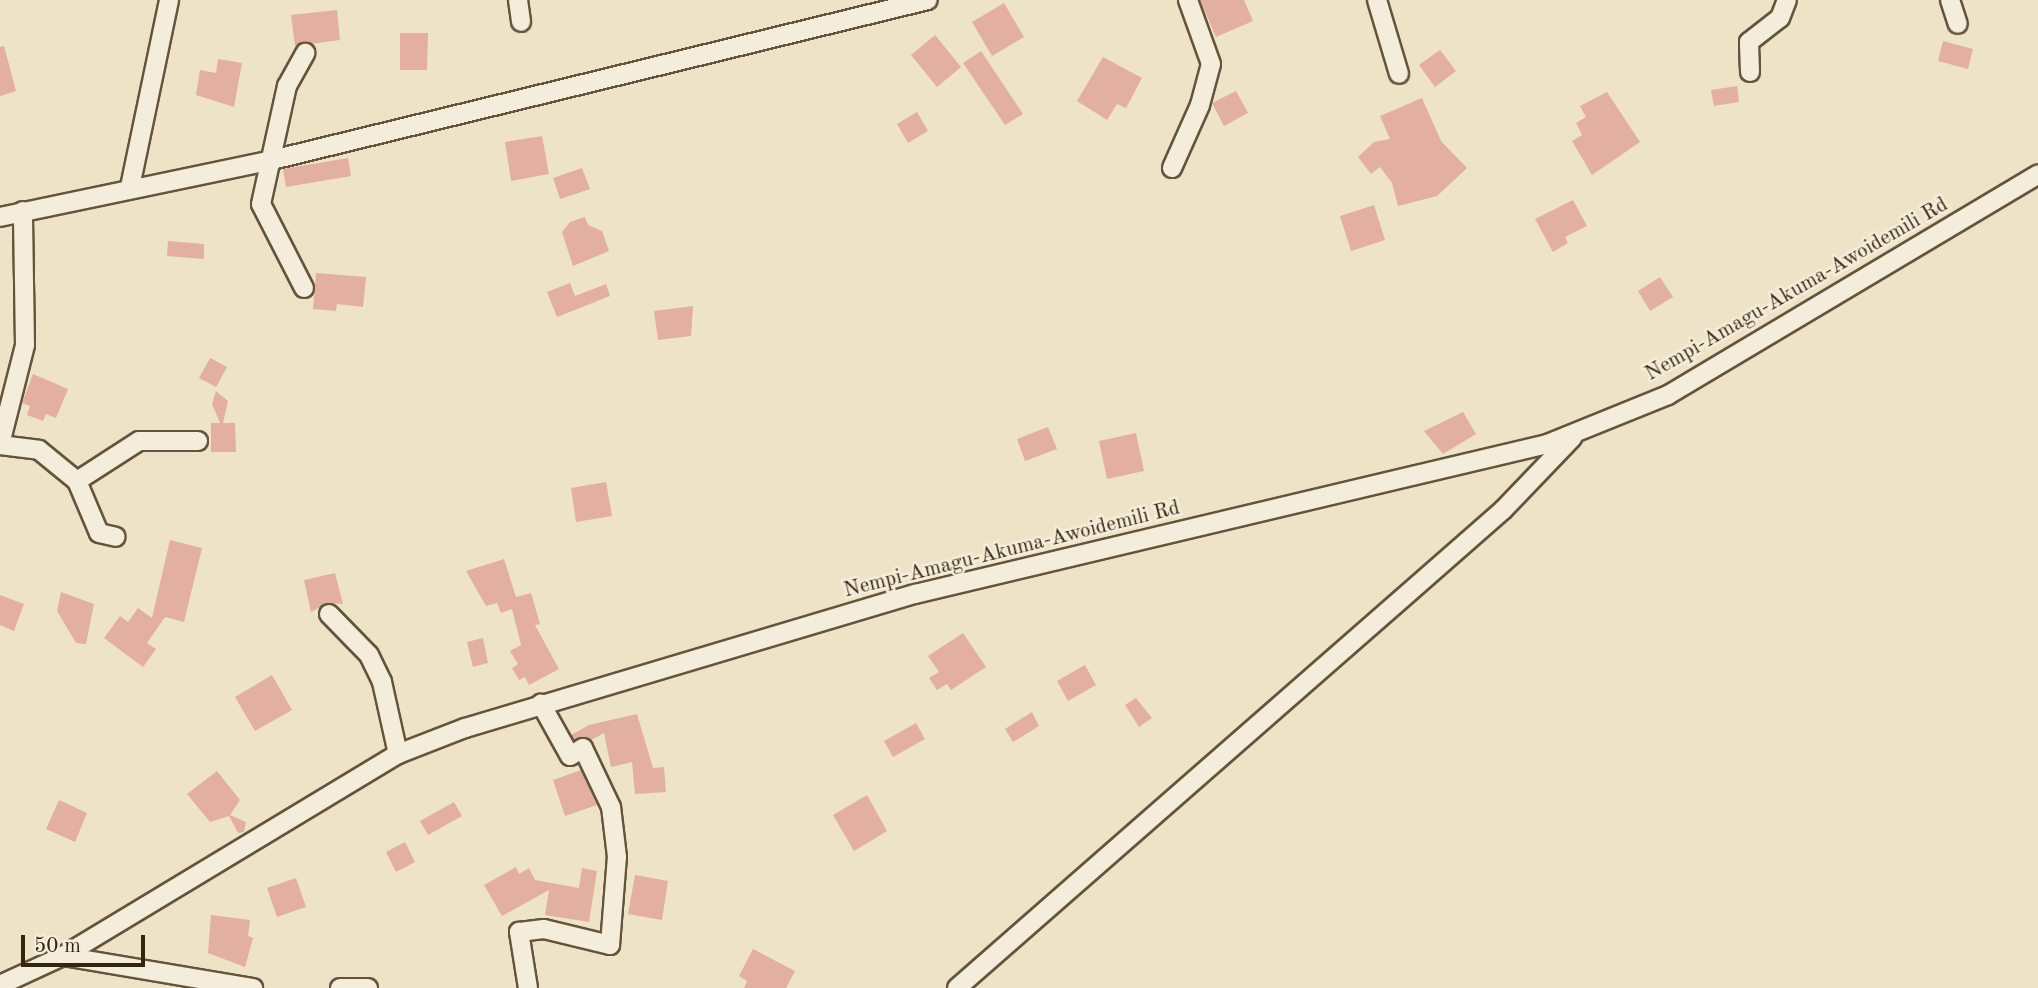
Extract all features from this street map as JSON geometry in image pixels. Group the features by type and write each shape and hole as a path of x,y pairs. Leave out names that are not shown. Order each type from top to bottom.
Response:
{"street":[{"path":"130,187 169,0"},
{"path":"518,0 521,22"},
{"path":"0,217 130,187 268,161 928,0"},
{"path":"1172,168 1200,105 1211,64 1188,0"},
{"path":"1377,0 1399,74"},
{"path":"1750,72 1749,42 1780,18 1787,0"},
{"path":"1950,0 1958,24"},
{"path":"304,288 261,204 268,161 287,86 305,53"},
{"name":"Nempi-Amagu-Akuma-Awoidemili Rd","path":"0,985 63,956 398,754 541,704 915,594 1546,444 1668,396 2038,174"},
{"path":"23,211 25,345 0,445 39,450 77,481 99,533 116,537"},
{"path":"957,988 1503,510 1577,432"},
{"path":"77,481 139,441 198,440"},
{"path":"329,614 369,655 383,682 398,754"},
{"path":"528,988 519,932 544,929 610,945 617,857 611,807 583,748 570,756 541,704"},
{"path":"63,956 253,988"},
{"path":"340,988 369,988"}],"building":[{"path":"1200,0 1244,0 1253,21 1216,37"},
{"path":"1004,3 1024,37 992,56 972,22"},
{"path":"337,10 340,40 295,46 291,15"},
{"path":"400,33 428,33 427,70 400,70"},
{"path":"935,35 961,67 937,87 911,55"},
{"path":"1943,41 1973,49 1968,69 1938,61"},
{"path":"4,46 16,91 0,96 0,47"},
{"path":"1440,50 1456,71 1435,87 1419,65"},
{"path":"981,51 1023,114 1005,125 963,63"},
{"path":"1103,57 1142,78 1126,108 1117,104 1107,120 1077,101"},
{"path":"218,59 242,63 234,107 196,95 200,70 216,73"},
{"path":"1737,86 1739,102 1714,106 1711,90"},
{"path":"1236,91 1248,113 1224,126 1212,103"},
{"path":"1607,92 1640,142 1592,175 1572,141 1582,135 1576,123 1586,117 1580,106"},
{"path":"1422,98 1441,141 1467,168 1437,196 1398,206 1392,183 1380,167 1371,174 1358,157 1374,142 1390,139 1380,116"},
{"path":"917,112 928,131 908,143 897,124"},
{"path":"542,136 549,174 511,181 505,142"},
{"path":"348,158 351,176 286,187 283,169"},
{"path":"582,168 590,189 560,199 553,178"},
{"path":"1573,200 1587,226 1565,237 1568,243 1553,252 1535,219"},
{"path":"1374,205 1385,240 1351,251 1340,216"},
{"path":"585,217 588,225 602,231 609,251 573,266 562,232 570,222"},
{"path":"168,241 204,244 204,259 167,256"},
{"path":"316,273 366,277 363,307 337,304 336,311 313,309"},
{"path":"1660,277 1673,297 1650,311 1638,291"},
{"path":"570,283 575,296 606,284 610,296 557,317 547,292"},
{"path":"693,306 691,336 658,340 654,311"},
{"path":"210,358 227,367 216,387 199,378"},
{"path":"33,374 68,389 56,418 46,414 43,421 27,415 30,406 22,403"},
{"path":"216,391 228,401 223,423 235,423 236,452 211,452 211,423 220,423 212,404"},
{"path":"1463,412 1476,434 1443,454 1424,431"},
{"path":"1048,427 1057,449 1025,461 1017,439"},
{"path":"1136,433 1144,471 1107,479 1099,441"},
{"path":"606,482 612,516 576,522 571,488"},
{"path":"170,540 202,548 184,622 165,617 147,643 156,649 143,667 104,638 120,616 128,622 138,608 152,618"},
{"path":"504,559 516,597 531,593 540,624 535,625 559,669 529,685 525,677 519,680 512,668 518,664 510,651 521,645 512,609 501,613 497,603 486,606 466,571"},
{"path":"335,573 343,604 327,603 311,612 304,580"},
{"path":"61,592 94,604 86,644 76,643 57,611"},
{"path":"0,595 24,604 14,631 0,625"},
{"path":"963,633 986,667 951,690 947,684 937,690 929,678 939,672 928,656"},
{"path":"483,638 488,663 473,667 467,642"},
{"path":"1085,665 1096,685 1068,701 1057,681"},
{"path":"272,675 292,710 255,731 235,697"},
{"path":"1136,698 1152,718 1139,727 1125,705"},
{"path":"1032,712 1039,726 1013,742 1005,729"},
{"path":"637,714 653,768 664,767 666,792 635,794 632,762 611,767 604,733 591,740 574,740 571,735 589,725"},
{"path":"916,723 925,739 893,757 884,741"},
{"path":"581,770 597,805 565,816 553,780"},
{"path":"217,771 240,800 230,815 246,822 244,832 238,833 229,816 210,822 187,794"},
{"path":"867,795 887,831 854,851 833,815"},
{"path":"59,800 87,813 75,842 46,829"},
{"path":"454,802 462,816 428,835 420,821"},
{"path":"405,842 415,862 396,872 386,852"},
{"path":"516,867 519,874 529,868 535,880 579,888 582,868 597,871 589,922 545,915 549,890 502,916 484,885"},
{"path":"635,875 668,881 662,920 628,914"},
{"path":"296,878 306,907 277,917 267,888"},
{"path":"211,915 250,920 248,936 253,938 245,967 208,953"},
{"path":"753,949 795,971 786,988 744,988 747,981 739,976"}]}
